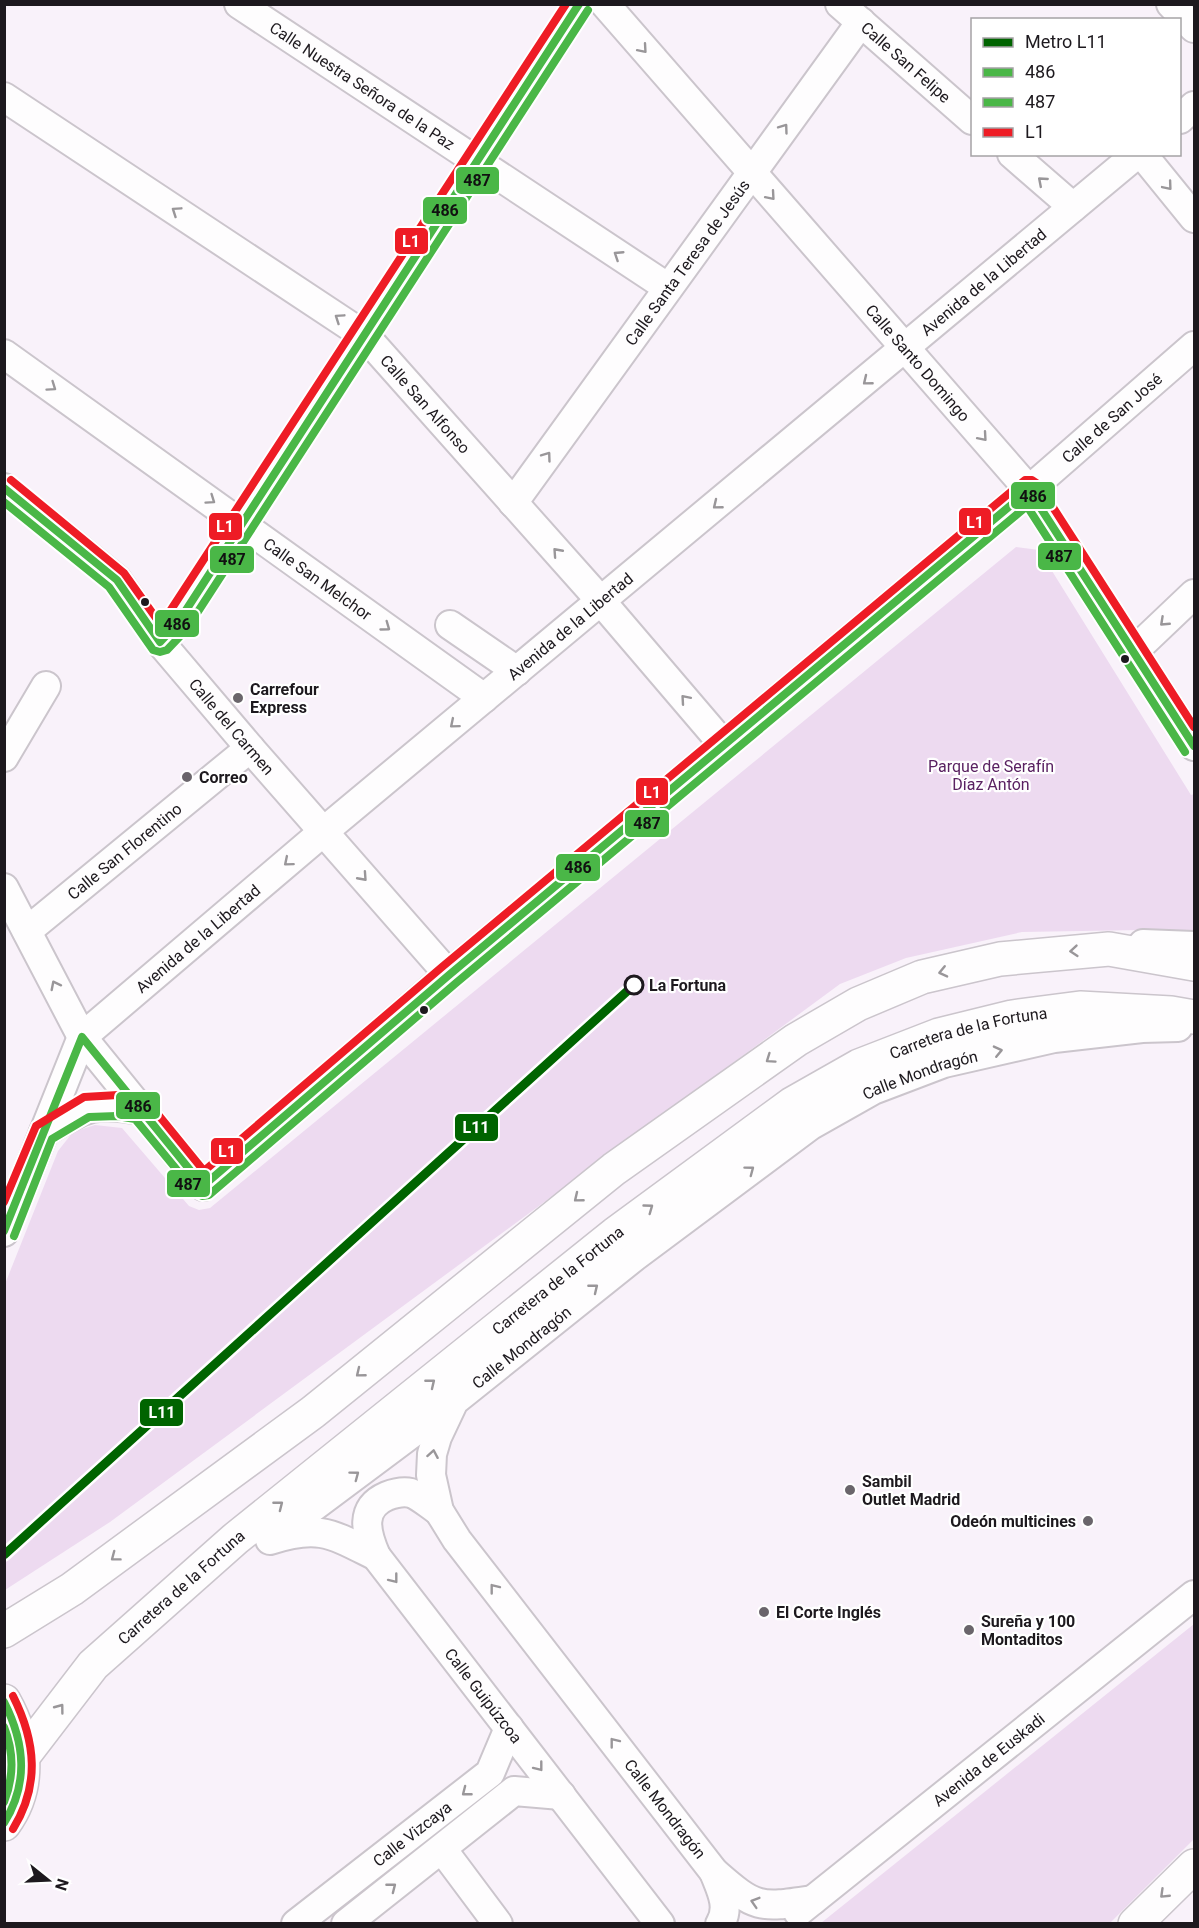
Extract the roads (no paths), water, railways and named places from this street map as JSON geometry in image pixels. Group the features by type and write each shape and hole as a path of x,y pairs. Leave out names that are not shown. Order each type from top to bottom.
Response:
{"main road":[{"path":"4,1631 72,1589 312,1412 614,1169 796,1040 858,1004 922,977 1000,959 1109,949 1194,964"},
{"name":"Carretera de la Fortuna","path":"24,1755 93,1665 235,1539 615,1234 792,1104 859,1066 939,1035 1012,1017 1080,1008 1170,1013 1194,1017"},
{"path":"4,1701 17,1724 24,1755 21,1790 4,1824"},
{"path":"1135,1923 1194,1866"}],"street":[{"name":"Calle Nuestra Señora de la Paz","path":"240,4 667,287"},
{"path":"160,642 177,624 579,4"},
{"name":"Calle Santo Domingo","path":"605,4 1029,490 1194,746"},
{"name":"Calle San Felipe","path":"840,4 971,119"},
{"path":"1171,4 1194,28"},
{"name":"Calle Santa Teresa de Jesús","path":"513,503 667,287 861,22"},
{"name":"Calle San Alfonso","path":"4,97 365,336 600,600 723,744"},
{"path":"1181,116 1194,106"},
{"path":"1014,156 1072,207"},
{"name":"Avenida de la Libertad","path":"7,1216 82,1037 600,600 1135,156"},
{"path":"1144,156 1194,218"},
{"name":"Calle de San José","path":"141,1110 203,1186 723,744 1029,490 1194,346"},
{"name":"Calle San Melchor","path":"4,354 243,523 484,698"},
{"name":"Calle del Carmen","path":"4,488 117,580 160,642 449,975"},
{"path":"1134,651 1194,594"},
{"path":"450,625 517,671"},
{"path":"4,757 46,686"},
{"name":"Calle San Florentino","path":"27,931 250,748"},
{"path":"4,888 82,1037 141,1110"},
{"path":"1109,949 1150,943 1194,945"},
{"name":"Calle Mondragón","path":"813,1900 770,1906 744,1898 714,1872 457,1540 439,1511 431,1475 432,1454 454,1401 634,1257 811,1125 873,1090 944,1063 1054,1038 1142,1028 1194,1026"},
{"path":"44,1132 86,1107 118,1106 141,1110"},
{"path":"235,1539 270,1540 454,1401"},
{"path":"375,1556 366,1532 368,1512 377,1500 396,1492 412,1493 439,1511"},
{"name":"Calle Guipúzcoa","path":"270,1540 299,1530 335,1535 375,1556 660,1922"},
{"name":"Avenida de Euskadi","path":"783,1923 1194,1595"},
{"name":"Calle Vizcaya","path":"296,1923 490,1773 509,1728"},
{"name":"Calle Vizcaya","path":"346,1923 514,1791 561,1795"},
{"path":"442,1849 498,1923"},
{"path":"714,1872 726,1903 724,1918 720,1923"}],"metro line":[{"name":"L11","path":"4,1555 634,985"}],"place":[{"name":"Carrefour Express","path":"238,698"},
{"name":"Correo","path":"187,777"},
{"name":"La Fortuna","path":"634,985"},
{"name":"Sambil Outlet Madrid","path":"850,1490"},
{"name":"Odeón multicines","path":"1088,1521"},
{"name":"El Corte Inglés","path":"764,1612"},
{"name":"Sureña y 100 Montaditos","path":"969,1630"}],"park label":[{"name":"Parque de Serafín Díaz Antón","path":"991,775"}]}
